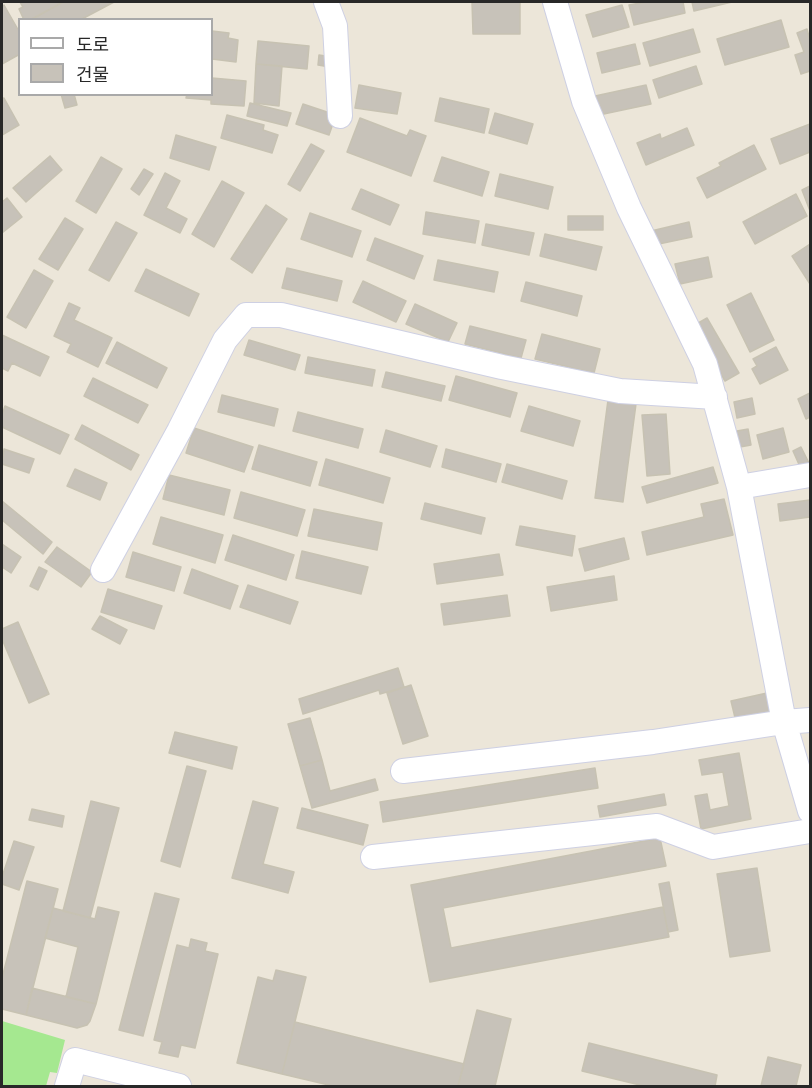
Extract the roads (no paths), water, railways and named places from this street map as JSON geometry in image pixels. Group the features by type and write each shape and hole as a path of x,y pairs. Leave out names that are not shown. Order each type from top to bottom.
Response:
{"street":[{"path":"326,2 335,26 340,116"},
{"path":"555,2 584,101 629,208 705,364 739,487 784,722 810,811"},
{"path":"103,570 179,431 225,340 246,315 280,315 502,367 620,391 715,397"},
{"path":"739,487 810,475"},
{"path":"403,771 653,742 810,720"},
{"path":"373,856 657,826 713,847 810,831"},
{"path":"67,1086 75,1060 179,1086"}]}
